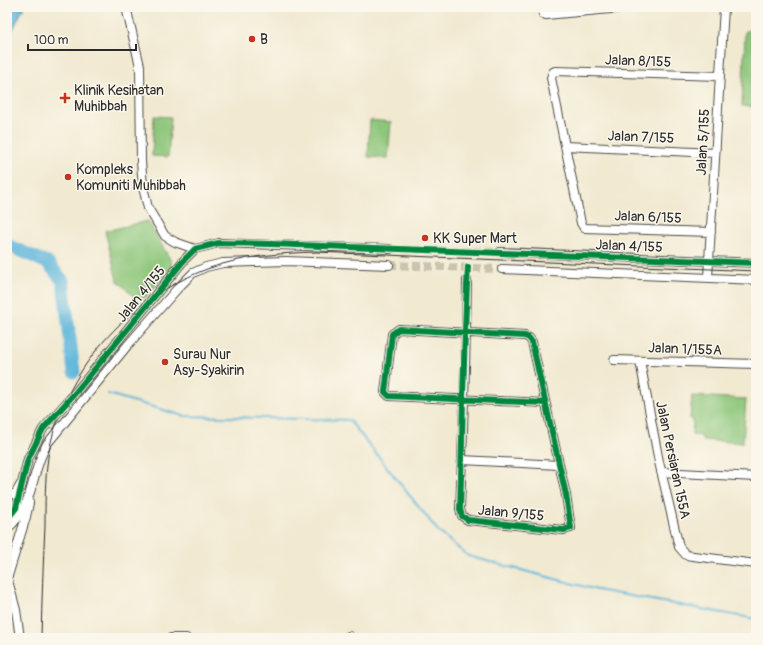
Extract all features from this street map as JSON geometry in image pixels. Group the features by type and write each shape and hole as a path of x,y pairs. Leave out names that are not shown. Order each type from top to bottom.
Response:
{"street":[{"path":"121,7 128,19"},
{"path":"126,7 140,66 141,161 143,187 148,208 165,236 175,242 195,249 218,243 390,249"},
{"path":"543,14 546,15 632,7"},
{"name":"Jalan 5/155","path":"708,278 724,7"},
{"name":"Jalan 8/155","path":"565,146 551,78 553,72 555,71 720,76"},
{"name":"Jalan 7/155","path":"565,146 715,153"},
{"name":"Jalan 6/155","path":"565,146 581,224 584,228 711,232"},
{"name":"Jalan 4/155","path":"7,518 16,508 28,459 43,429 76,392 184,260 195,249"},
{"name":"Jalan 4/155","path":"500,252 756,263"},
{"name":"Jalan 4/155","path":"7,529 18,517 29,499 41,454 47,444 127,346 177,289 194,273 206,267 223,263 286,261 389,265"},
{"name":"Jalan 4/155","path":"502,269 756,280"},
{"name":"Jalan 9/155","path":"466,332 524,336 530,338 534,346 559,465 571,526 569,530 468,520 462,516 460,510 467,280"},
{"path":"466,332 399,329 395,331 391,339 386,394 389,396 545,403"},
{"name":"Jalan 1/155A","path":"614,360 756,364"},
{"name":"Jalan Persiaran 155A","path":"640,361 661,472 679,547 686,554 693,556 756,564"},
{"path":"462,460 559,465"},
{"path":"661,472 756,477"},
{"path":"7,496 16,492 23,481"},
{"path":"20,638 16,610 7,578 26,517 29,499"},
{"path":"171,638 185,638"}],"green space":[{"path":"752,28 756,29 756,112 753,107 742,106 745,32"},
{"path":"154,116 171,117 168,157 152,156"},
{"path":"370,120 391,122 388,158 368,157"},
{"path":"148,221 171,261 172,267 146,297 136,299 117,280 105,231"},
{"path":"692,396 746,399 743,443 702,440 702,436 692,435 693,419 690,419"}],"water":[{"path":"7,7 24,7 7,42"}],"waterway":[{"path":"7,245 48,263 63,281 74,372"},
{"path":"108,394 184,416 349,420 439,532 468,556 597,590 756,619"}],"tunnel":[{"path":"390,249 500,252"},
{"path":"389,265 502,269"}],"tram line":[{"path":"41,638 46,474 48,457 56,426 68,396 83,368 103,342 125,319 150,299 178,282 207,269 234,261 275,254 317,252 756,271"}],"cycle path":[{"path":"7,519 16,508 28,459 43,429 76,392 184,260 195,249 219,243 271,244 756,263"},
{"path":"468,267 465,328 464,358 463,388 463,419 460,509 462,516 468,520 564,530 571,528 566,495 532,342 525,336 399,329 392,334 385,392 389,396 545,403"}],"place":[{"name":"B","path":"252,39"},
{"name":"Klinik Kesihatan Muhibbah","path":"65,98"},
{"name":"Kompleks Komuniti Muhibbah","path":"68,177"},
{"name":"KK Super Mart","path":"425,238"},
{"name":"Surau Nur Asy-Syakirin","path":"165,362"}]}
